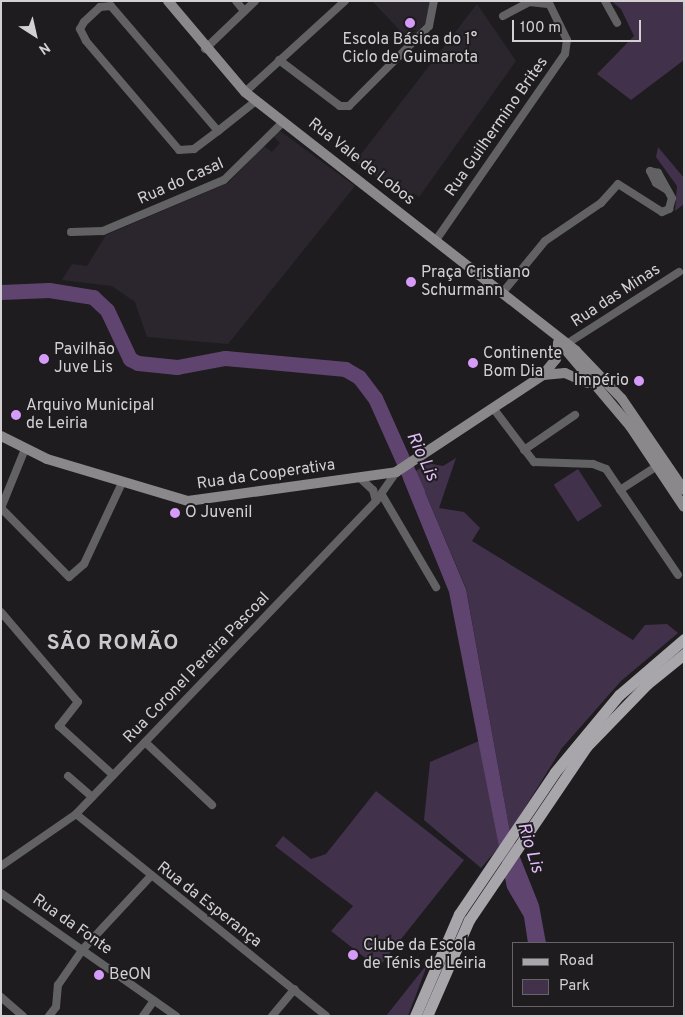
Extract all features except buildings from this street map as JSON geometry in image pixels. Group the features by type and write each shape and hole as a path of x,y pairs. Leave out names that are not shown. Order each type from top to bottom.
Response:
{"main road":[{"name":"Rua Vale de Lobos","path":"168,1 205,49 244,92 503,292 552,331 595,371 638,422 684,490"},
{"name":"Rua Vale de Lobos","path":"563,342 572,361 597,388 657,466 684,507"},
{"path":"396,472 543,375 552,366 563,342"},
{"name":"Rua Vale de Lobos","path":"572,361 595,371"},
{"path":"552,366 572,361"},
{"path":"543,375 570,374 597,388"},
{"name":"Rua da Cooperativa","path":"1,436 25,449 161,495 202,501 396,472"},
{"path":"427,1016 457,940 493,872 531,807 599,716 684,639"},
{"path":"415,1016 447,936 493,872 540,815 600,732 684,654"}],"street":[{"path":"236,1 244,12"},
{"path":"205,49 255,1"},
{"path":"244,92 344,1"},
{"path":"279,60 340,106 349,106 429,26 434,1"},
{"path":"605,1 617,23"},
{"path":"503,16 529,2 548,3"},
{"name":"Rua Guilhermino Brites","path":"436,240 565,54 568,40 548,3"},
{"path":"218,131 111,6 100,7 84,22 80,29 86,41 179,150 194,149 218,131 256,101"},
{"name":"Rua do Casal","path":"71,232 104,231 224,180 284,122"},
{"path":"503,292 545,241 601,203 618,184 662,212 672,202 668,190"},
{"name":"Rua das Minas","path":"563,342 679,272"},
{"path":"493,408 524,450 538,463 602,466 678,575"},
{"path":"524,450 575,415"},
{"path":"25,449 1,508 71,577 84,564 122,482"},
{"path":"620,490 657,466"},
{"name":"Rua Coronel Pereira Pascoal","path":"1,866 76,814 376,501 396,472"},
{"path":"360,478 373,490 376,501"},
{"path":"382,494 436,587"},
{"path":"1,612 78,702 59,726 113,775"},
{"path":"144,742 212,805"},
{"path":"68,776 92,797"},
{"name":"Rua da Esperança","path":"76,814 150,877 295,989 326,1016"},
{"path":"49,1016 56,1006 58,984 82,949 150,877"},
{"name":"Rua da Fonte","path":"1,893 176,1016"},
{"path":"272,1016 295,989"},
{"path":"1,996 23,1016"},
{"path":"143,1016 154,1000"}],"shaded area":[{"name":"Escola Básica do 1° Ciclo de Guimarota","path":"372,1 430,1 429,19 409,40"},
{"path":"477,4 516,61 419,197 413,193 407,200 355,162"},
{"path":"280,131 355,186 228,344 147,337 135,302 112,286 62,280 72,264 87,266 106,235 228,183 264,146 272,152 280,143 273,136"},
{"name":"Rio Lis","path":"416,471 466,589 510,832 539,905 546,942 528,942 524,917 507,888 449,592 403,479"}],"green space":[{"path":"611,1 684,1 684,60 631,100 597,74 634,36 621,9"},
{"path":"658,147 684,178 684,204 675,211 677,186 656,157"},
{"path":"456,458 439,508 464,512 480,528 472,541 633,640 645,625 667,624 678,633 621,681 562,748 510,832 466,588 416,471 427,463 443,466"},
{"path":"578,469 602,506 578,522 554,485"},
{"path":"479,741 499,847 481,868 424,820 430,762"},
{"path":"376,791 464,860 378,968 331,931 353,906 275,846 283,836 311,859 326,854"},
{"path":"428,963 408,1016 386,1016"}],"waterway":[{"name":"Rio Lis","path":"1,292 49,290 93,297 107,310 130,359 138,363 177,367 225,358 345,369 359,377 375,398 417,492"}],"place":[{"name":"Escola Básica do 1° Ciclo de Guimarota","path":"410,23"},
{"name":"Praça Cristiano Schurmann","path":"411,282"},
{"name":"Pavilhão Juve Lis","path":"44,359"},
{"name":"Continente Bom Dia","path":"473,363"},
{"name":"Império","path":"639,381"},
{"name":"Arquivo Municipal de Leiria","path":"16,415"},
{"name":"O Juvenil","path":"175,513"},
{"name":"Clube da Escola de Ténis de Leiria","path":"353,955"},
{"name":"BeON","path":"99,975"}],"district":[{"name":"SÃO ROMÃO","path":"113,644"}]}
